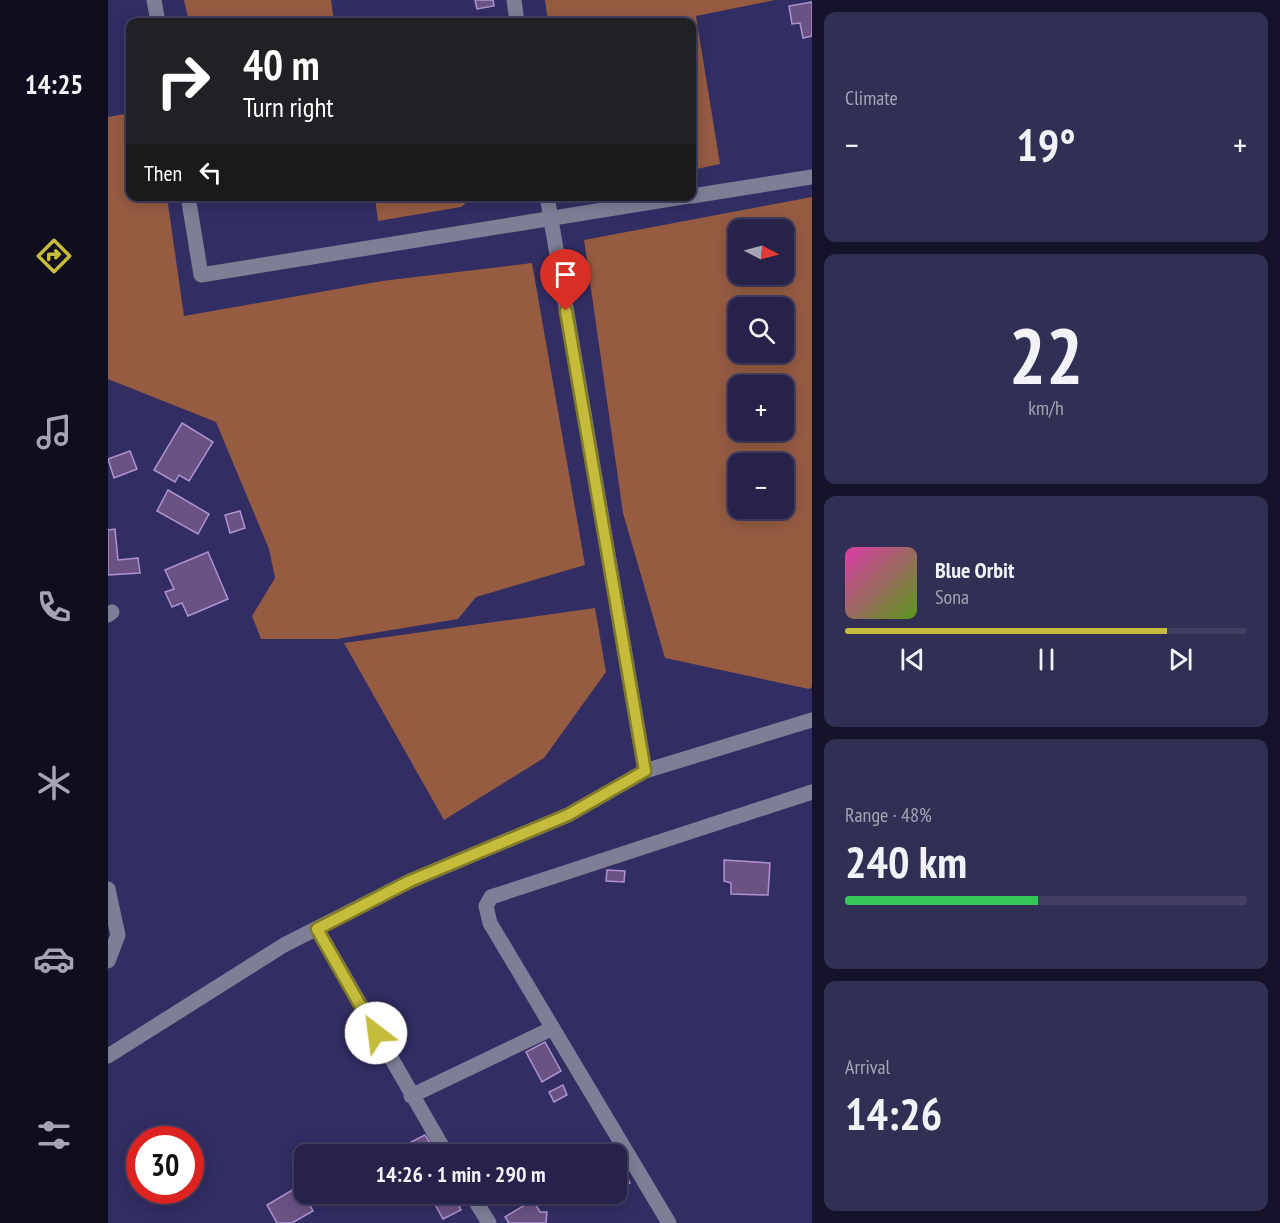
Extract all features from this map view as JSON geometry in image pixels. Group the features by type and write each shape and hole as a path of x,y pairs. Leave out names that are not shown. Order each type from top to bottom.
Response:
{"street":[{"path":"154,0 157,18"},
{"path":"513,0 516,18"},
{"path":"696,195 812,177"},
{"path":"189,201 201,275 660,201"},
{"path":"547,201 645,771"},
{"path":"108,1056 284,945 410,881 568,815 645,771 812,720"},
{"path":"669,1223 490,923 486,906 491,897 812,792"},
{"path":"108,889 118,934 108,961"},
{"path":"317,929 440,1144"},
{"path":"411,1096 553,1028"},
{"path":"477,1204 489,1223"}],"shaded area":[{"path":"184,0 331,0 333,18 188,18"},
{"path":"545,0 775,0 696,16 720,164 696,169 696,18 547,18"},
{"path":"126,114 126,201 168,201 184,316 382,281 532,263 585,565 476,597 458,619 337,639 261,639 252,616 275,578 269,549 216,422 108,379 108,117"},
{"path":"812,197 812,687 809,689 665,658 623,513 584,240"},
{"path":"376,201 469,201 461,207 378,221"},
{"path":"595,608 606,672 544,758 444,820 344,643"}],"building":[{"path":"475,0 493,0 494,6 477,9"},
{"path":"812,2 812,36 803,38 800,23 792,24 789,6"},
{"path":"182,423 213,442 189,481 179,475 175,482 154,470"},
{"path":"130,451 137,469 114,478 108,459"},
{"path":"168,490 209,514 198,534 157,511"},
{"path":"240,511 245,528 230,533 225,515"},
{"path":"115,529 118,560 138,558 140,573 108,575 108,530"},
{"path":"208,552 228,599 188,616 182,603 172,607 165,592 174,589 165,570"},
{"path":"724,860 770,863 768,895 731,894 731,883 724,881"},
{"path":"607,870 625,871 624,882 606,881"},
{"path":"545,1042 561,1071 542,1082 526,1052"},
{"path":"563,1085 567,1095 554,1102 549,1092"},
{"path":"425,1135 431,1144 407,1144"},
{"path":"294,1189 294,1204 309,1204 313,1211 292,1223 277,1223 267,1205"},
{"path":"435,1204 458,1204 461,1210 443,1219"},
{"path":"526,1204 535,1204 540,1212 547,1212 546,1223 509,1223 505,1217"}],"route":[{"path":"376,1033 317,929 410,881 477,851 568,815 645,771 566,311"}]}
